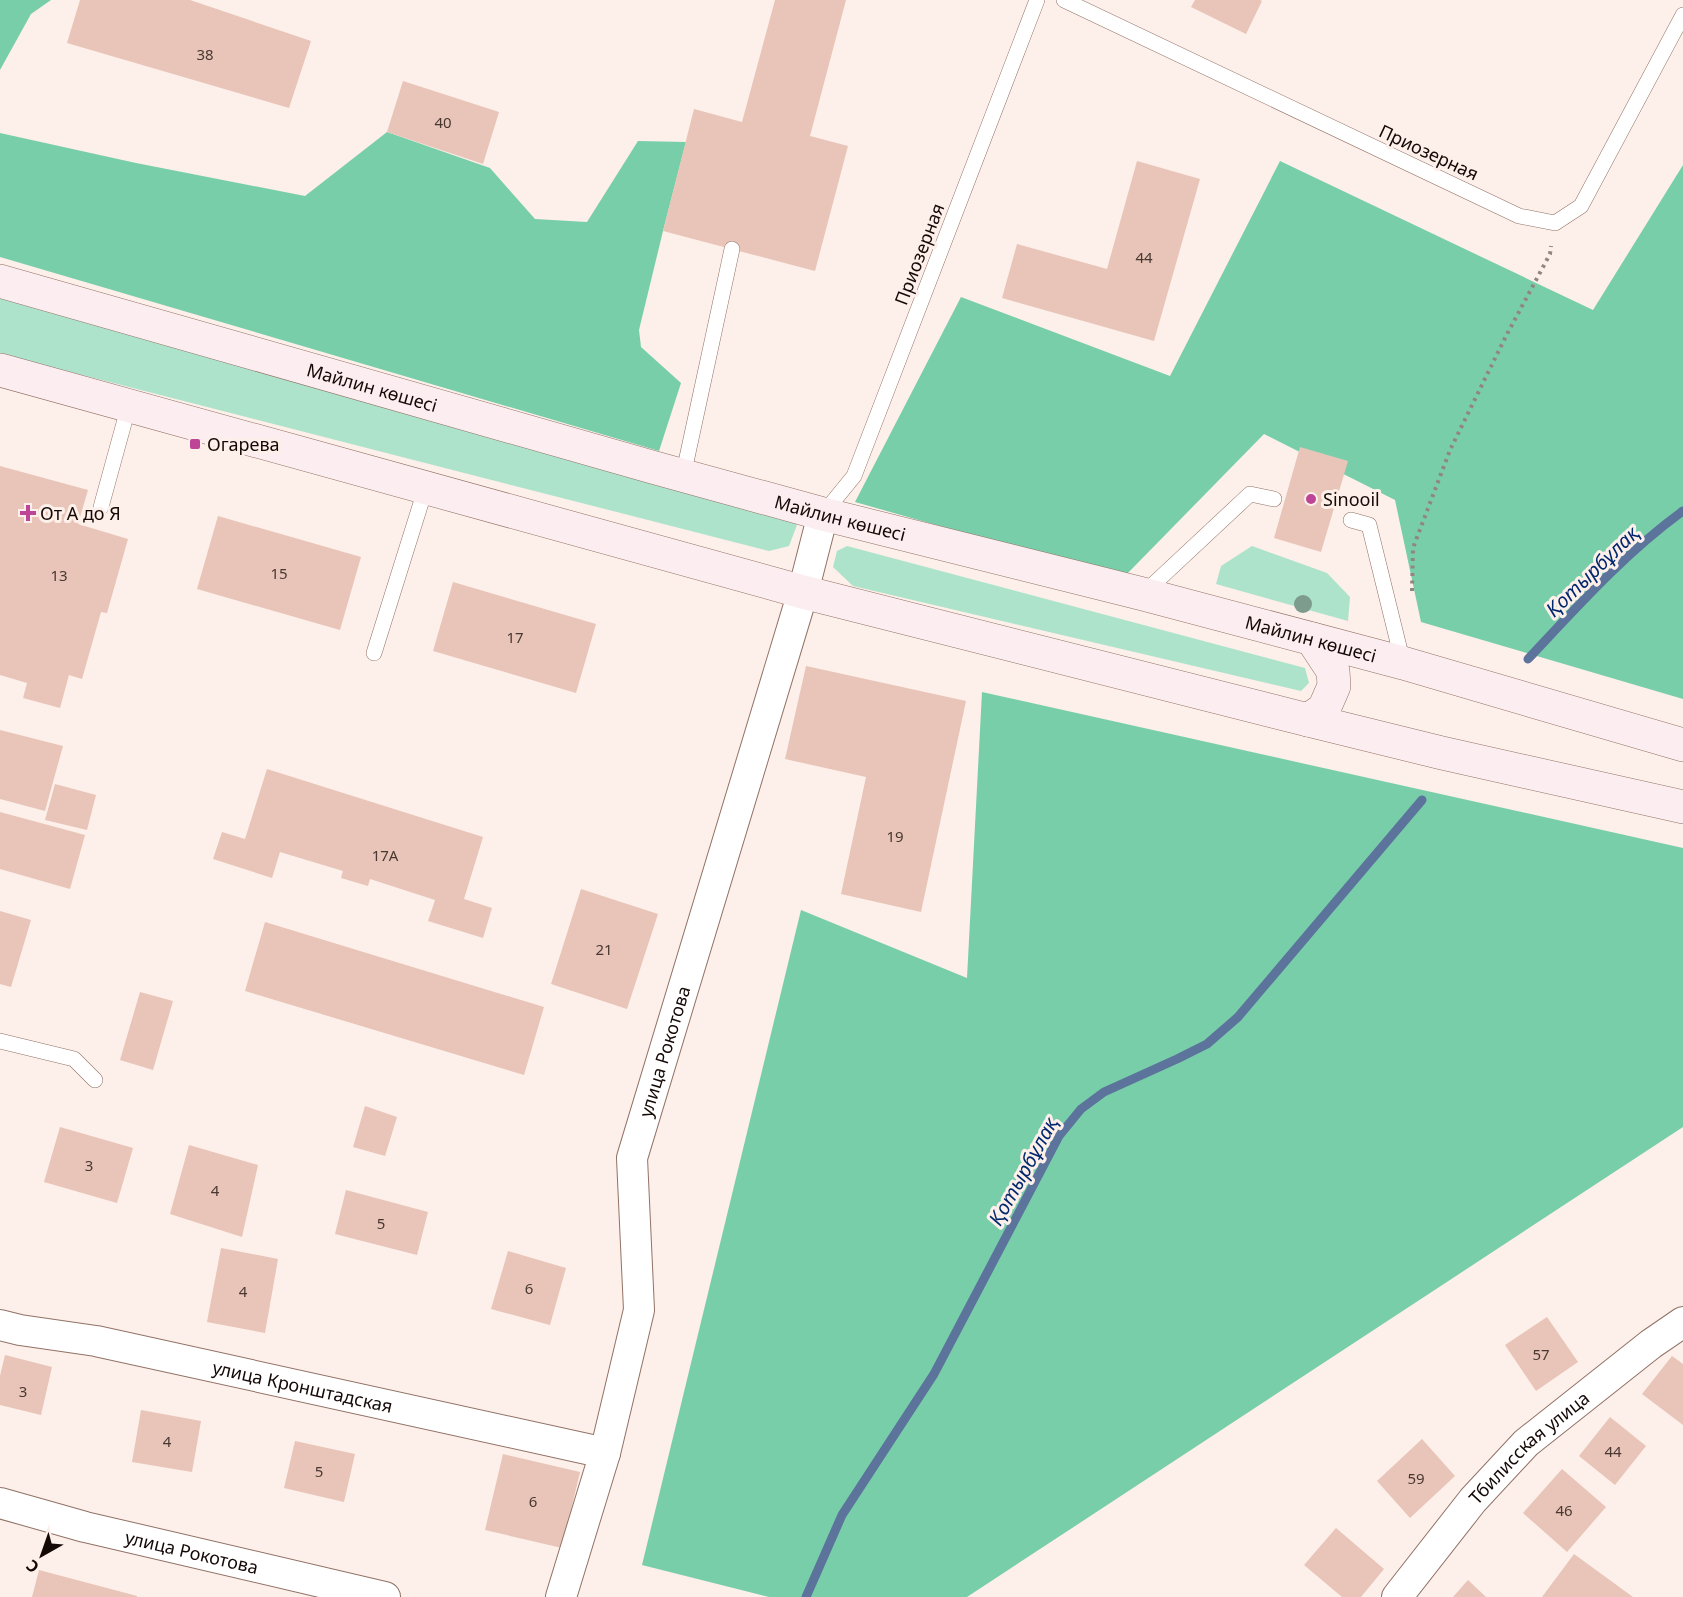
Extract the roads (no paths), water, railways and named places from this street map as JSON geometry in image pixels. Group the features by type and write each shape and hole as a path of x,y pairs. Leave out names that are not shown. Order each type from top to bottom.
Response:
{"main road":[{"name":"Майлин көшесі","path":"0,281 683,476 1403,663 1683,745"},
{"path":"0,370 803,592 1442,753 1683,807"},
{"path":"1308,720 1324,709 1334,686 1333,671 1312,639"}],"street":[{"name":"улица Рокотова","path":"561,1597 605,1453 639,1310 632,1158 803,592 823,514"},
{"name":"Тбилисская улица","path":"1397,1597 1473,1500 1526,1443 1651,1344 1683,1322"},
{"name":"улица Кронштадская","path":"0,1325 96,1341 605,1453"},
{"name":"улица Рокотова","path":"1,1506 385,1597"}],"lane":[{"name":"Приозерная","path":"823,514 854,476 1038,0"},
{"name":"Приозерная","path":"1064,0 1519,216 1555,223 1581,206 1683,15"},
{"path":"683,476 732,249"},
{"path":"101,507 129,405"},
{"path":"374,653 426,487"},
{"path":"1143,594 1250,494 1274,499"},
{"path":"1351,520 1369,525 1403,663"},
{"path":"0,1041 74,1059 95,1080"}],"waterway":[{"name":"Қотырбұлақ","path":"1528,659 1621,563 1683,511"},
{"name":"Қотырбұлақ","path":"806,1597 842,1515 934,1374 1059,1136 1081,1109 1104,1092 1207,1044 1238,1017 1422,800"}],"place":[{"name":"Огарева","path":"195,444"},
{"name":"Sinooil","path":"1311,499"},
{"name":"От А до Я","path":"28,513"}]}
